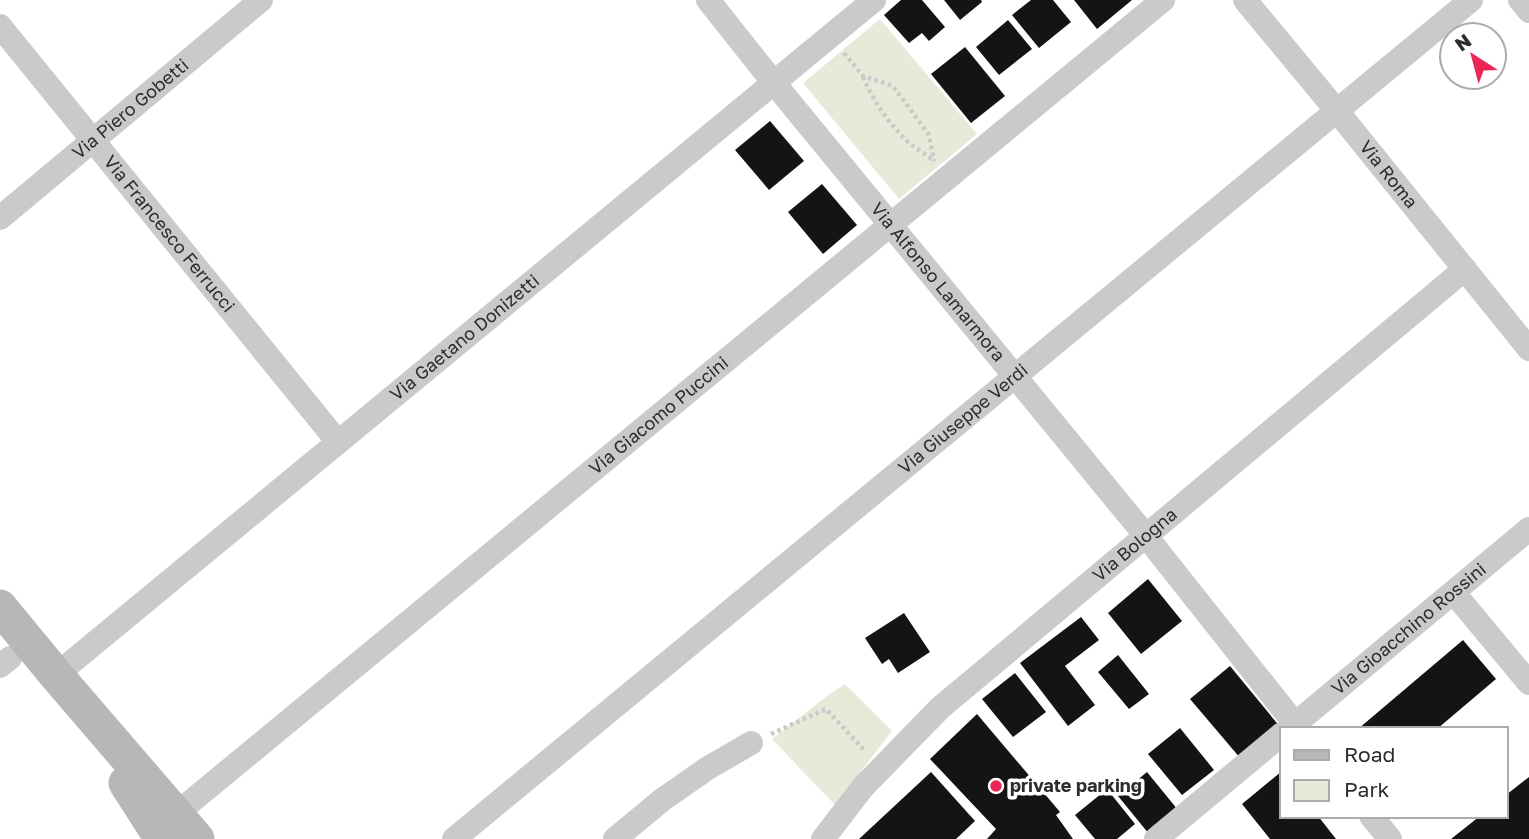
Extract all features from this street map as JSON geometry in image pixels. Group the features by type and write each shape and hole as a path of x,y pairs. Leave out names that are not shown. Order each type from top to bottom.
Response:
{"street":[{"name":"Via Piero Gobetti","path":"0,218 261,0"},
{"name":"Via Alfonso Lamarmora","path":"708,0 1146,536 1289,727"},
{"name":"Via Gaetano Donizetti","path":"56,675 874,0"},
{"name":"Via Giacomo Puccini","path":"173,830 890,225 941,170 1163,0"},
{"name":"Via Roma","path":"1245,0 1529,349"},
{"name":"Via Giuseppe Verdi","path":"454,839 1471,0"},
{"path":"1520,0 1529,10"},
{"name":"Via Francesco Ferrucci","path":"0,26 338,442"},
{"name":"Via Bologna","path":"822,839 863,787 940,708 1465,269"},
{"name":"Via Gioacchino Rossini","path":"1293,727 1529,529"},
{"path":"1454,593 1529,683"},
{"path":"0,607 56,675 173,830"},
{"name":"Via Gioacchino Rossini","path":"1156,839 1280,738"},
{"path":"615,839 662,800 708,768 751,743"},
{"path":"1373,818 1390,839"}],"path":[{"path":"830,36 863,76 872,96 892,125 941,170"},
{"path":"863,76 893,86 929,135 941,170"},
{"path":"751,743 826,709 881,768"}],"green space":[{"path":"880,19 977,134 899,199 803,83"},
{"path":"845,684 892,731 835,805 772,739"}],"building":[{"path":"901,0 922,0 945,27 929,41 922,33 909,43 884,15"},
{"path":"944,0 981,0 982,2 960,20"},
{"path":"1031,0 1053,0 1071,22 1039,48 1012,15"},
{"path":"1074,0 1132,0 1097,29"},
{"path":"1008,20 1032,49 999,75 976,47"},
{"path":"965,47 1005,96 971,123 931,74"},
{"path":"770,121 804,161 769,190 735,150"},
{"path":"822,184 857,225 823,254 788,212"},
{"path":"1148,579 1182,621 1141,654 1108,613"},
{"path":"904,613 930,652 898,673 889,659 882,664 865,638"},
{"path":"1081,617 1099,640 1065,666 1095,705 1068,726 1020,663"},
{"path":"1463,640 1496,679 1439,727 1360,727"},
{"path":"1118,655 1149,694 1129,709 1098,672"},
{"path":"1230,666 1280,729 1241,759 1190,699"},
{"path":"1015,673 1046,712 1013,737 982,699"},
{"name":"private parking","path":"977,714 1060,812 1056,815 1073,839 987,839 996,829 930,759"},
{"path":"1180,728 1214,770 1182,795 1148,754"},
{"path":"931,772 975,821 956,839 859,839"},
{"path":"1147,772 1178,810 1149,834 1118,796"},
{"path":"1280,773 1280,818 1320,818 1336,839 1270,839 1242,804"},
{"path":"1529,777 1529,839 1451,839 1477,818 1508,818 1508,793"},
{"path":"1107,789 1135,824 1117,839 1095,839 1075,815"}],"place":[{"name":"private parking","path":"996,786"}]}
